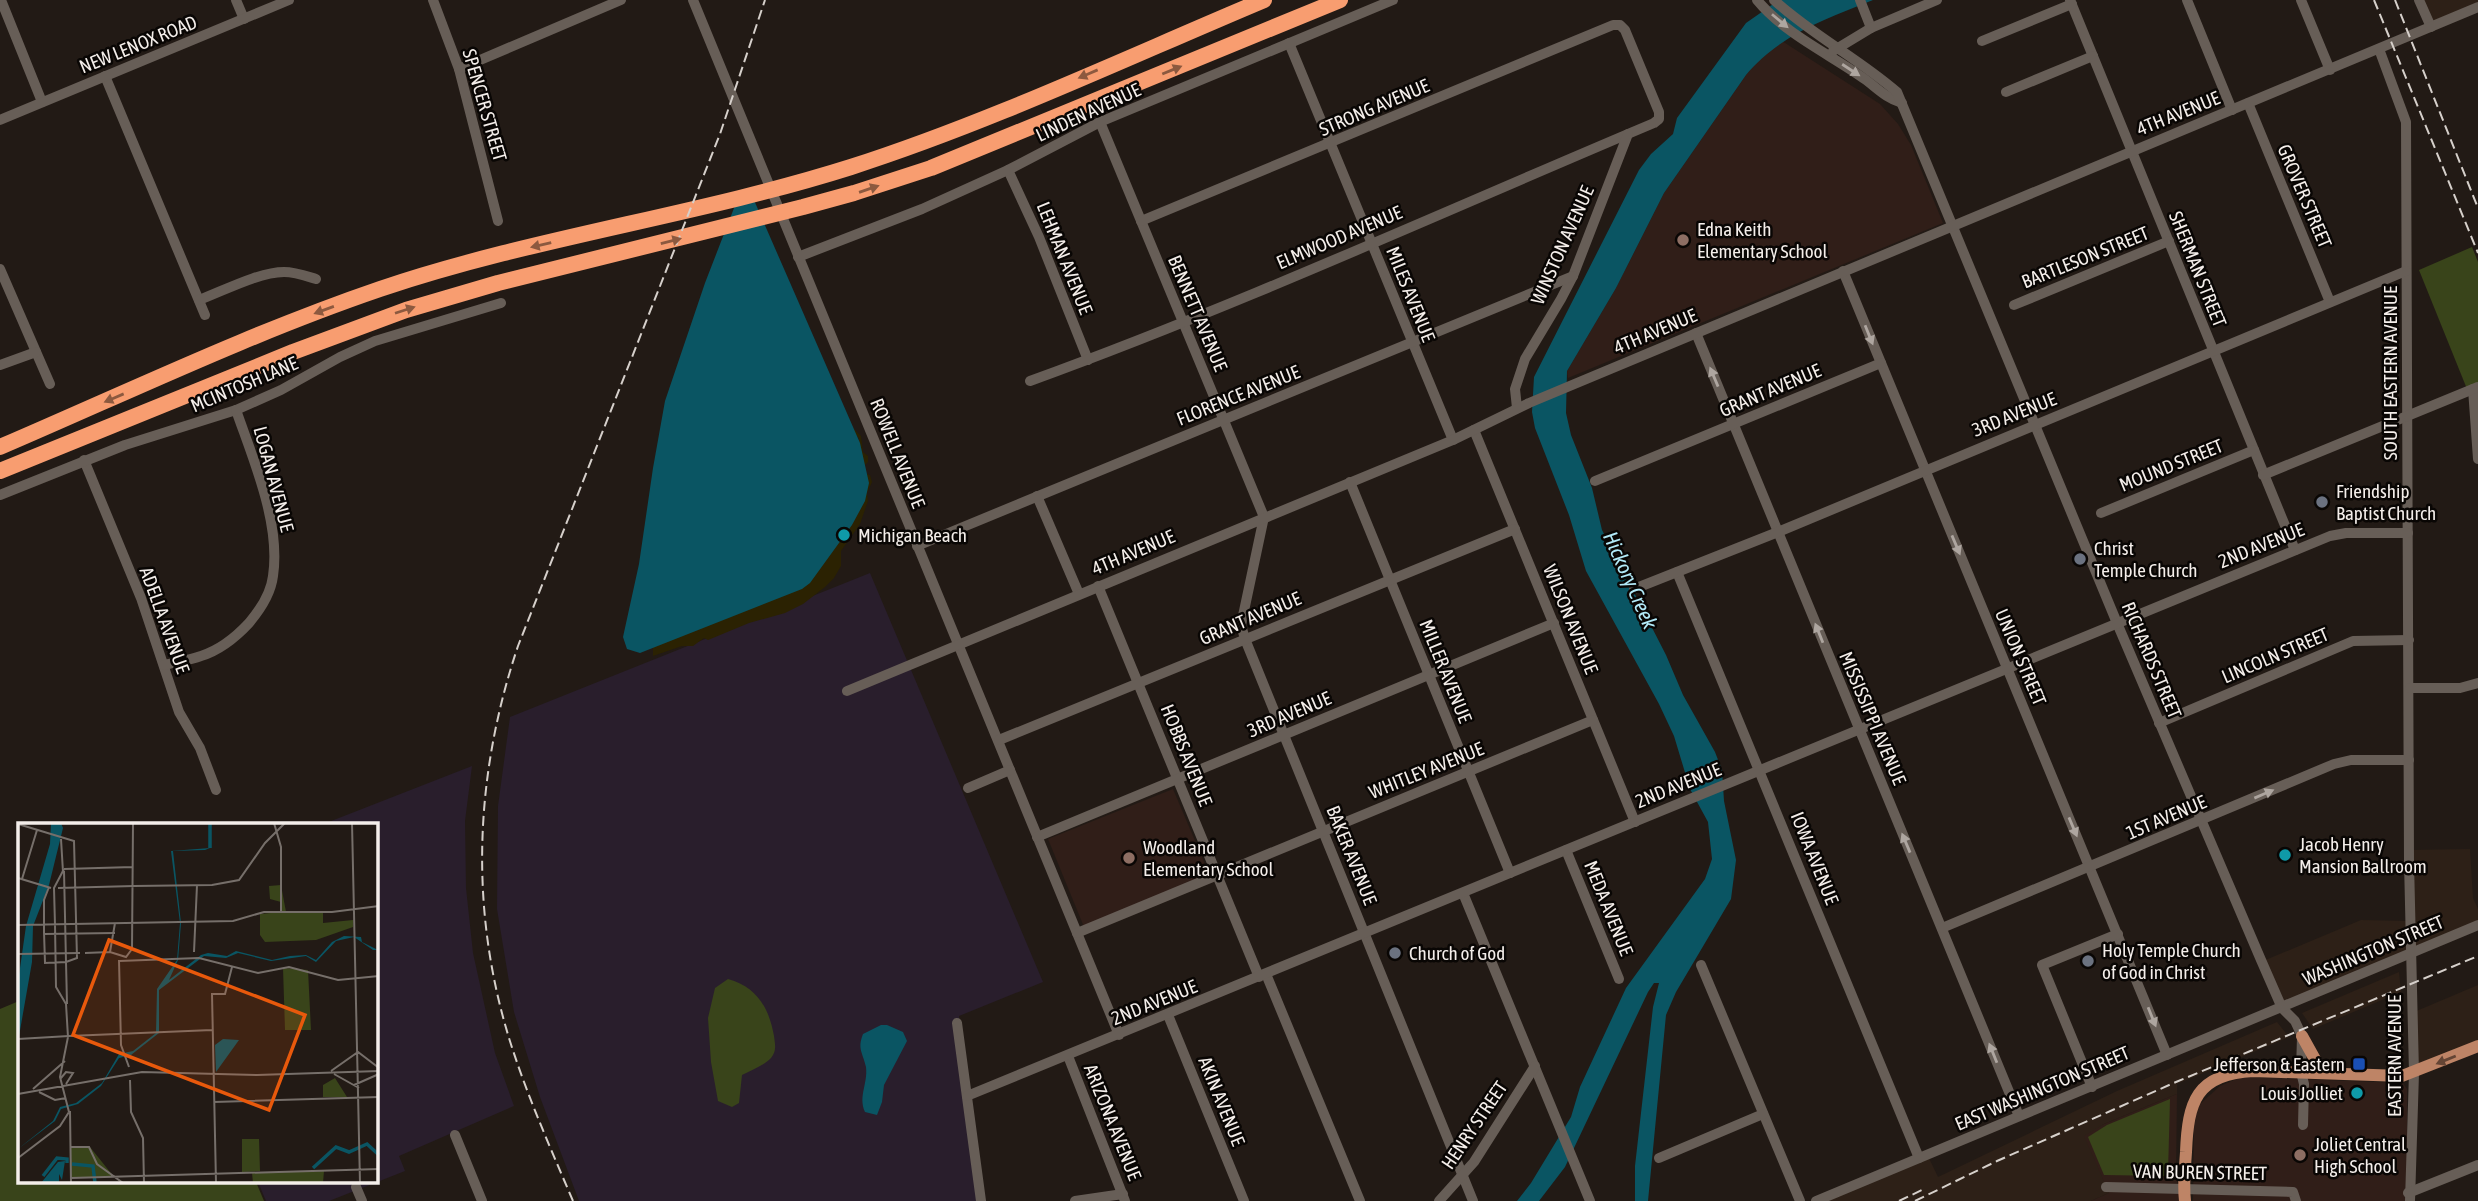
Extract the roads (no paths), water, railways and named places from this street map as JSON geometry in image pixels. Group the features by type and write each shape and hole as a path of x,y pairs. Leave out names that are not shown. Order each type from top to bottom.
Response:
{"highway":[{"path":"0,447 278,328 382,289 495,256 797,183 919,143 1264,0"},
{"path":"0,471 293,352 406,310 855,194 943,163 1340,0"}],"main road":[{"path":"2302,1036 2317,1063 2333,1073"},
{"path":"2184,1196 2189,1113 2200,1093 2223,1077 2241,1071 2402,1076 2478,1046"}],"street":[{"path":"1,0 42,103"},
{"path":"236,0 244,19"},
{"name":"NEW LENOX ROAD","path":"0,120 289,0"},
{"name":"SPENCER STREET","path":"433,0 459,69 498,221"},
{"path":"459,69 621,0"},
{"name":"ROWELL AVENUE","path":"693,0 1119,1035"},
{"name":"LINDEN AVENUE","path":"798,257 922,209 1008,170 1100,122 1393,0"},
{"name":"RICHARDS STREET","path":"1773,0 1804,33"},
{"path":"1832,51 1871,28 1937,0"},
{"path":"2187,0 2232,110"},
{"path":"2301,0 2330,70"},
{"path":"2419,0 2431,27"},
{"name":"RICHARDS STREET","path":"1759,2 1832,51 1875,73 1897,92 2201,821 2282,1008 2295,1021 2302,1036"},
{"path":"1982,41 2071,2"},
{"name":"SHERMAN STREET","path":"2071,2 2295,550"},
{"path":"1861,3 1871,28"},
{"name":"4TH AVENUE","path":"847,691 1453,440 1517,408 2478,7"},
{"name":"STRONG AVENUE","path":"1141,221 1613,25 1620,25"},
{"name":"ELMWOOD AVENUE","path":"1030,381 1088,360 1372,243 1659,119 1659,112 1630,41 1620,25"},
{"name":"MILES AVENUE","path":"1289,43 1453,440"},
{"name":"SOUTH EASTERN AVENUE","path":"2379,49 2406,122 2410,953"},
{"path":"2006,92 2093,56"},
{"path":"105,76 205,315"},
{"name":"GROVER STREET","path":"2248,103 2330,302"},
{"name":"BENNETT AVENUE","path":"1100,122 1264,517"},
{"name":"WINSTON AVENUE","path":"1517,408 1515,389 1525,359 1573,276 1628,134"},
{"name":"LEHMAN AVENUE","path":"1008,170 1039,237 1088,360"},
{"name":"BARTLESON STREET","path":"2014,305 2169,241"},
{"path":"0,269 50,384"},
{"name":"UNION STREET","path":"1843,271 2167,1055"},
{"name":"3RD AVENUE","path":"1634,589 1778,532 2406,271"},
{"path":"199,300 264,275 280,272 316,279"},
{"name":"FLORENCE AVENUE","path":"917,546 1573,276"},
{"name":"MCINTOSH LANE","path":"0,495 84,460 236,410 375,341 501,303"},
{"name":"MISSISSIPPI AVENUE","path":"1696,333 2019,1116"},
{"path":"0,365 36,352"},
{"name":"GRANT AVENUE","path":"1595,481 1881,363"},
{"path":"2263,475 2476,388 2478,459"},
{"name":"LOGAN AVENUE","path":"164,665 202,656 236,638 261,609 273,577 273,543 269,518 236,410"},
{"name":"WILSON AVENUE","path":"1474,430 1635,822"},
{"name":"MOUND STREET","path":"2101,513 2254,450"},
{"name":"ADELLA AVENUE","path":"84,460 141,598 179,712 200,748 216,790"},
{"name":"MILLER AVENUE","path":"1350,482 1510,873"},
{"path":"1037,496 1079,594"},
{"name":"BAKER AVENUE","path":"1264,517 1241,625 1245,639 1473,1201"},
{"name":"GRANT AVENUE","path":"999,740 1515,529"},
{"name":"2ND AVENUE","path":"967,1096 2295,550 2346,533 2408,533"},
{"name":"IOWA AVENUE","path":"1677,572 1919,1158"},
{"name":"HOBBS AVENUE","path":"1098,586 1217,875 1360,1201"},
{"name":"3RD AVENUE","path":"1037,837 1555,623"},
{"name":"LINCOLN STREET","path":"2159,723 2353,641 2409,640"},
{"path":"2410,688 2460,688 2478,682"},
{"name":"WHITLEY AVENUE","path":"1077,933 1594,720"},
{"name":"1ST AVENUE","path":"1942,928 2334,764 2351,760 2409,760"},
{"path":"968,788 1010,770"},
{"name":"MEDA AVENUE","path":"1566,850 1619,979"},
{"path":"1463,893 1590,1201"},
{"name":"WASHINGTON STREET","path":"2282,1008 2478,925"},
{"path":"2092,1087 2042,965 2118,934"},
{"name":"EASTERN AVENUE","path":"2409,1197 2414,1073 2410,953"},
{"path":"1701,965 1800,1201"},
{"name":"EAST WASHINGTON STREET","path":"1816,1201 2282,1008"},
{"name":"AKIN AVENUE","path":"1168,1015 1244,1201"},
{"path":"957,1023 981,1201"},
{"path":"2302,1036 2303,1125"},
{"name":"ARIZONA AVENUE","path":"1068,1056 1124,1198"},
{"name":"HENRY STREET","path":"1439,1201 1464,1175 1535,1066"},
{"path":"1659,1158 1763,1114"},
{"path":"455,1135 482,1201"},
{"path":"2409,1197 2478,1165"},
{"path":"356,1187 362,1201"},
{"name":"VAN BUREN STREET","path":"2106,1187 2184,1196 2294,1196"},
{"path":"1075,1201 1124,1198"}],"water":[{"path":"1779,0 1873,0 1788,39 1759,61 1746,75 1664,193 1616,288 1567,371 1566,413 1571,435 1592,488 1602,530 1722,770 1724,801 1736,860 1731,899 1676,992 1666,1015 1648,1201 1635,1201 1635,1166 1653,1007 1659,983 1654,983 1648,992 1565,1167 1539,1201 1517,1201 1571,1117 1580,1087 1626,988 1705,879 1712,859 1708,822 1690,789 1674,736 1586,571 1569,515 1535,428 1532,412 1534,377 1639,170 1651,154 1673,134 1677,118 1746,23"},
{"path":"741,190 750,191 860,443 869,483 865,501 852,525 810,583 802,589 640,653 627,649 623,637 639,564 665,401 705,283"},
{"path":"881,1025 903,1032 907,1041 884,1085 877,1115 865,1112 863,1106 866,1067 861,1044 863,1034"}],"railway":[{"path":"573,1201 509,1038 487,939 482,841 493,743 518,646 720,134 765,0"},
{"path":"2374,0 2478,253"},
{"path":"2395,0 2478,208"},
{"path":"1915,1201 1997,1161 2176,1082 2478,956"},
{"path":"1899,1201 1922,1190"}],"place":[{"name":"Edna Keith Elementary School","path":"1683,240"},
{"name":"Friendship Baptist Church","path":"2322,502"},
{"name":"Michigan Beach","path":"844,535"},
{"name":"Christ Temple Church","path":"2080,559"},
{"name":"Jacob Henry Mansion Ballroom","path":"2285,855"},
{"name":"Woodland Elementary School","path":"1129,858"},
{"name":"Church of God","path":"1395,953"},
{"name":"Holy Temple Church of God in Christ","path":"2088,961"},
{"name":"Jefferson & Eastern","path":"2359,1064"},
{"name":"Louis Jolliet","path":"2357,1093"},
{"name":"Joliet Central High School","path":"2300,1155"}],"water label":[{"name":"Hickory Creek","path":"1631,580"}]}
